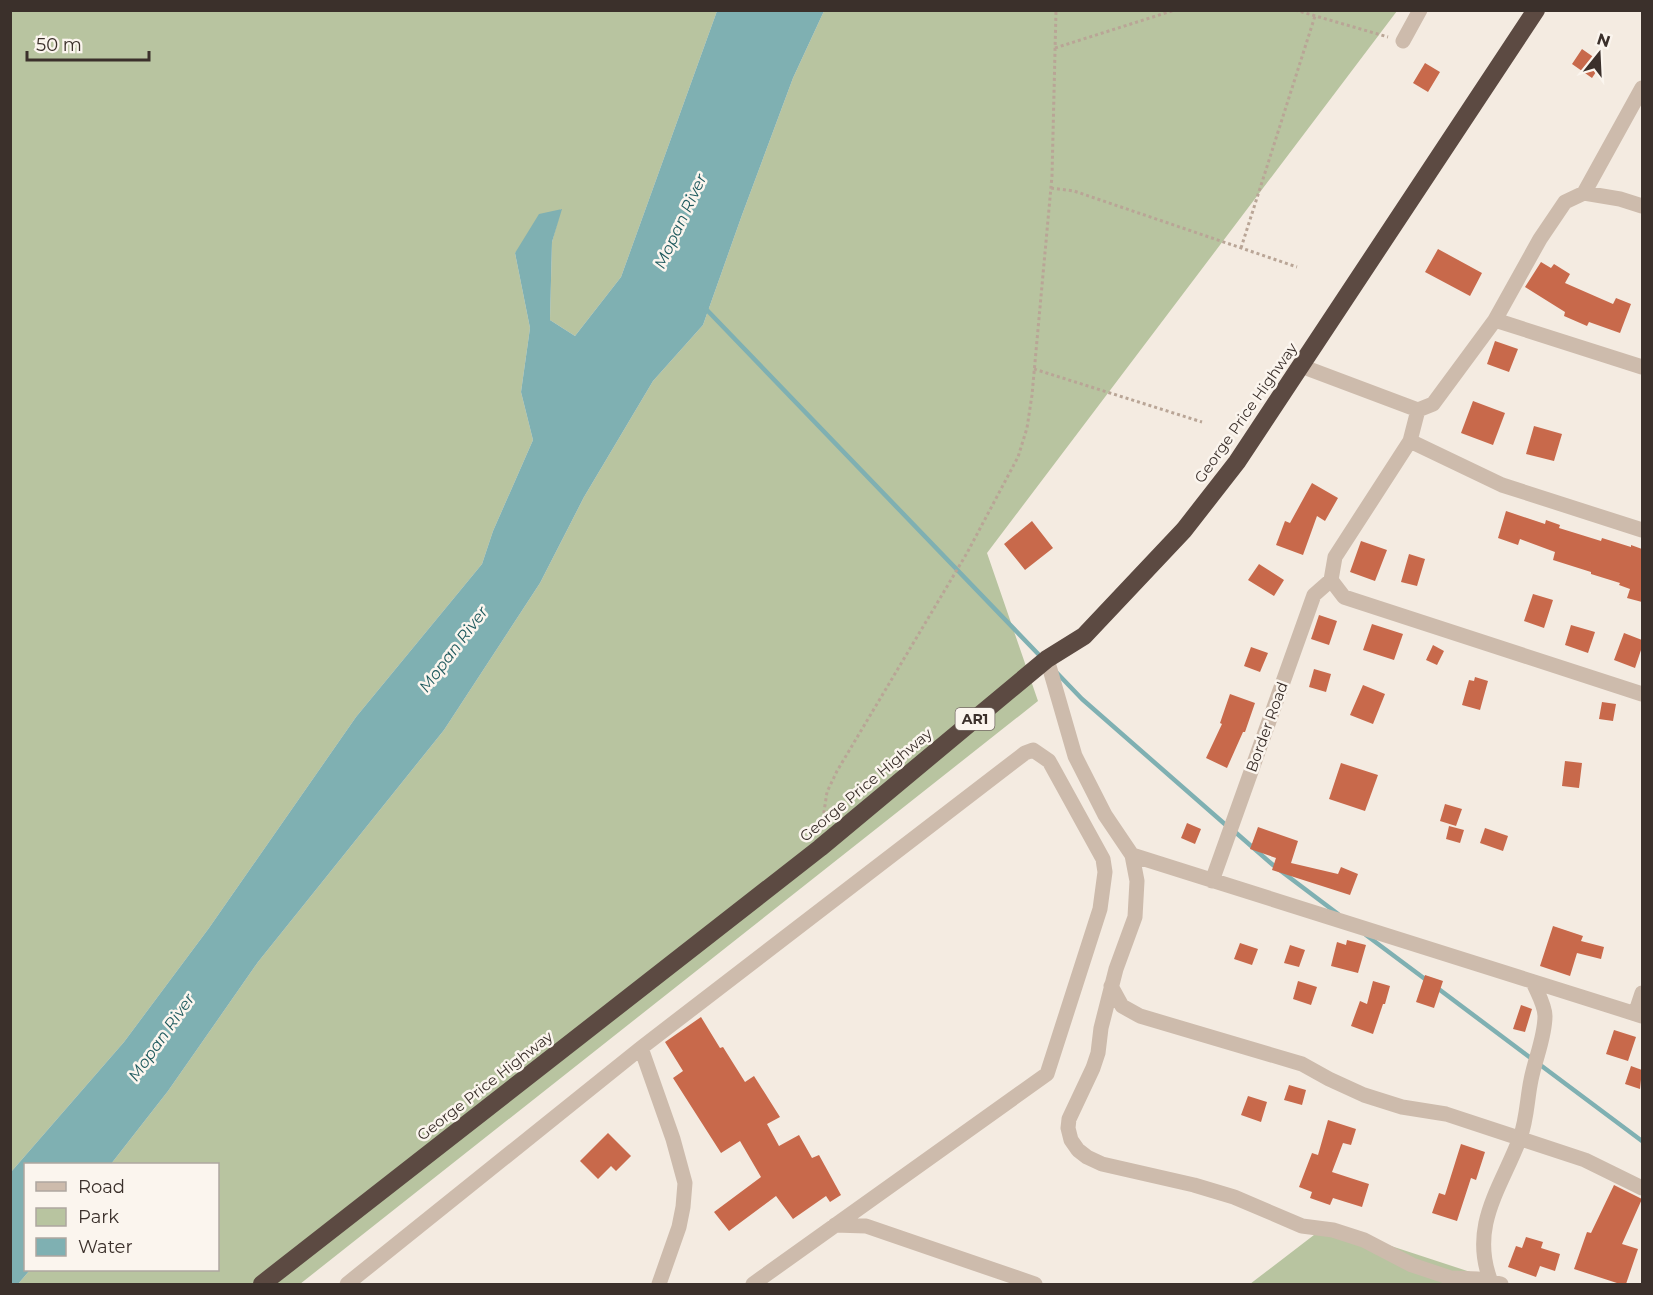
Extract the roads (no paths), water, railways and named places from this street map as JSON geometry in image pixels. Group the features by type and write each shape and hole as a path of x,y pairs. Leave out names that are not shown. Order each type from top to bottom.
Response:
{"highway":[{"name":"George Price Highway","path":"262,1284 820,848 1047,659 1084,636 1184,530 1237,462 1536,10"}],"street":[{"path":"1403,41 1420,10"},
{"path":"1584,193 1642,88"},
{"path":"1301,366 1418,410 1433,404 1495,320 1540,239 1565,202 1584,193 1620,199 1642,206"},
{"path":"1495,320 1642,367"},
{"path":"1418,410 1410,441 1335,557 1331,580 1344,597 1642,694"},
{"path":"1410,441 1502,485 1642,530"},
{"name":"Border Road","path":"1212,881 1314,595 1331,580"},
{"path":"1047,659 1075,756 1105,815 1132,855 1137,881 1135,917 1111,986 1096,1060 1069,1119 1068,1128 1071,1140 1087,1157 1119,1168 1194,1185 1234,1197 1302,1226 1333,1230 1364,1239 1412,1265 1451,1278 1478,1279 1496,1283"},
{"path":"347,1284 641,1048 1025,753 1033,750 1041,754 1049,761 1103,859 1106,872 1100,909 1047,1074 753,1284"},
{"path":"1132,855 1639,1015 1642,993"},
{"path":"1496,1283 1486,1269 1483,1250 1484,1228 1492,1197 1526,1121 1531,1081 1545,1016 1533,982"},
{"path":"1111,986 1122,1006 1140,1016 1302,1064 1364,1095 1402,1107 1446,1114 1585,1160 1642,1188"},
{"path":"641,1048 673,1139 685,1183 679,1227 659,1284"},
{"path":"835,1225 866,1226 1035,1284"}],"water":[{"name":"Mopan River","path":"717,11 824,11 793,78 703,325 653,381 584,497 540,583 444,730 258,962 168,1091 112,1163 24,1163 24,1271 29,1271 18,1284 11,1284 11,1172 124,1042 209,928 356,717 482,564 493,531 533,440 521,392 530,328 515,253 539,214 562,209 552,242 550,320 575,336 621,277"}],"waterway":[{"path":"705,308 1043,659"},
{"path":"1057,673 1082,699 1227,826"},
{"path":"1234,831 1273,865 1338,914"},
{"path":"1366,935 1429,982"},
{"path":"1436,987 1532,1059"},
{"path":"1539,1064 1642,1141"}]}
